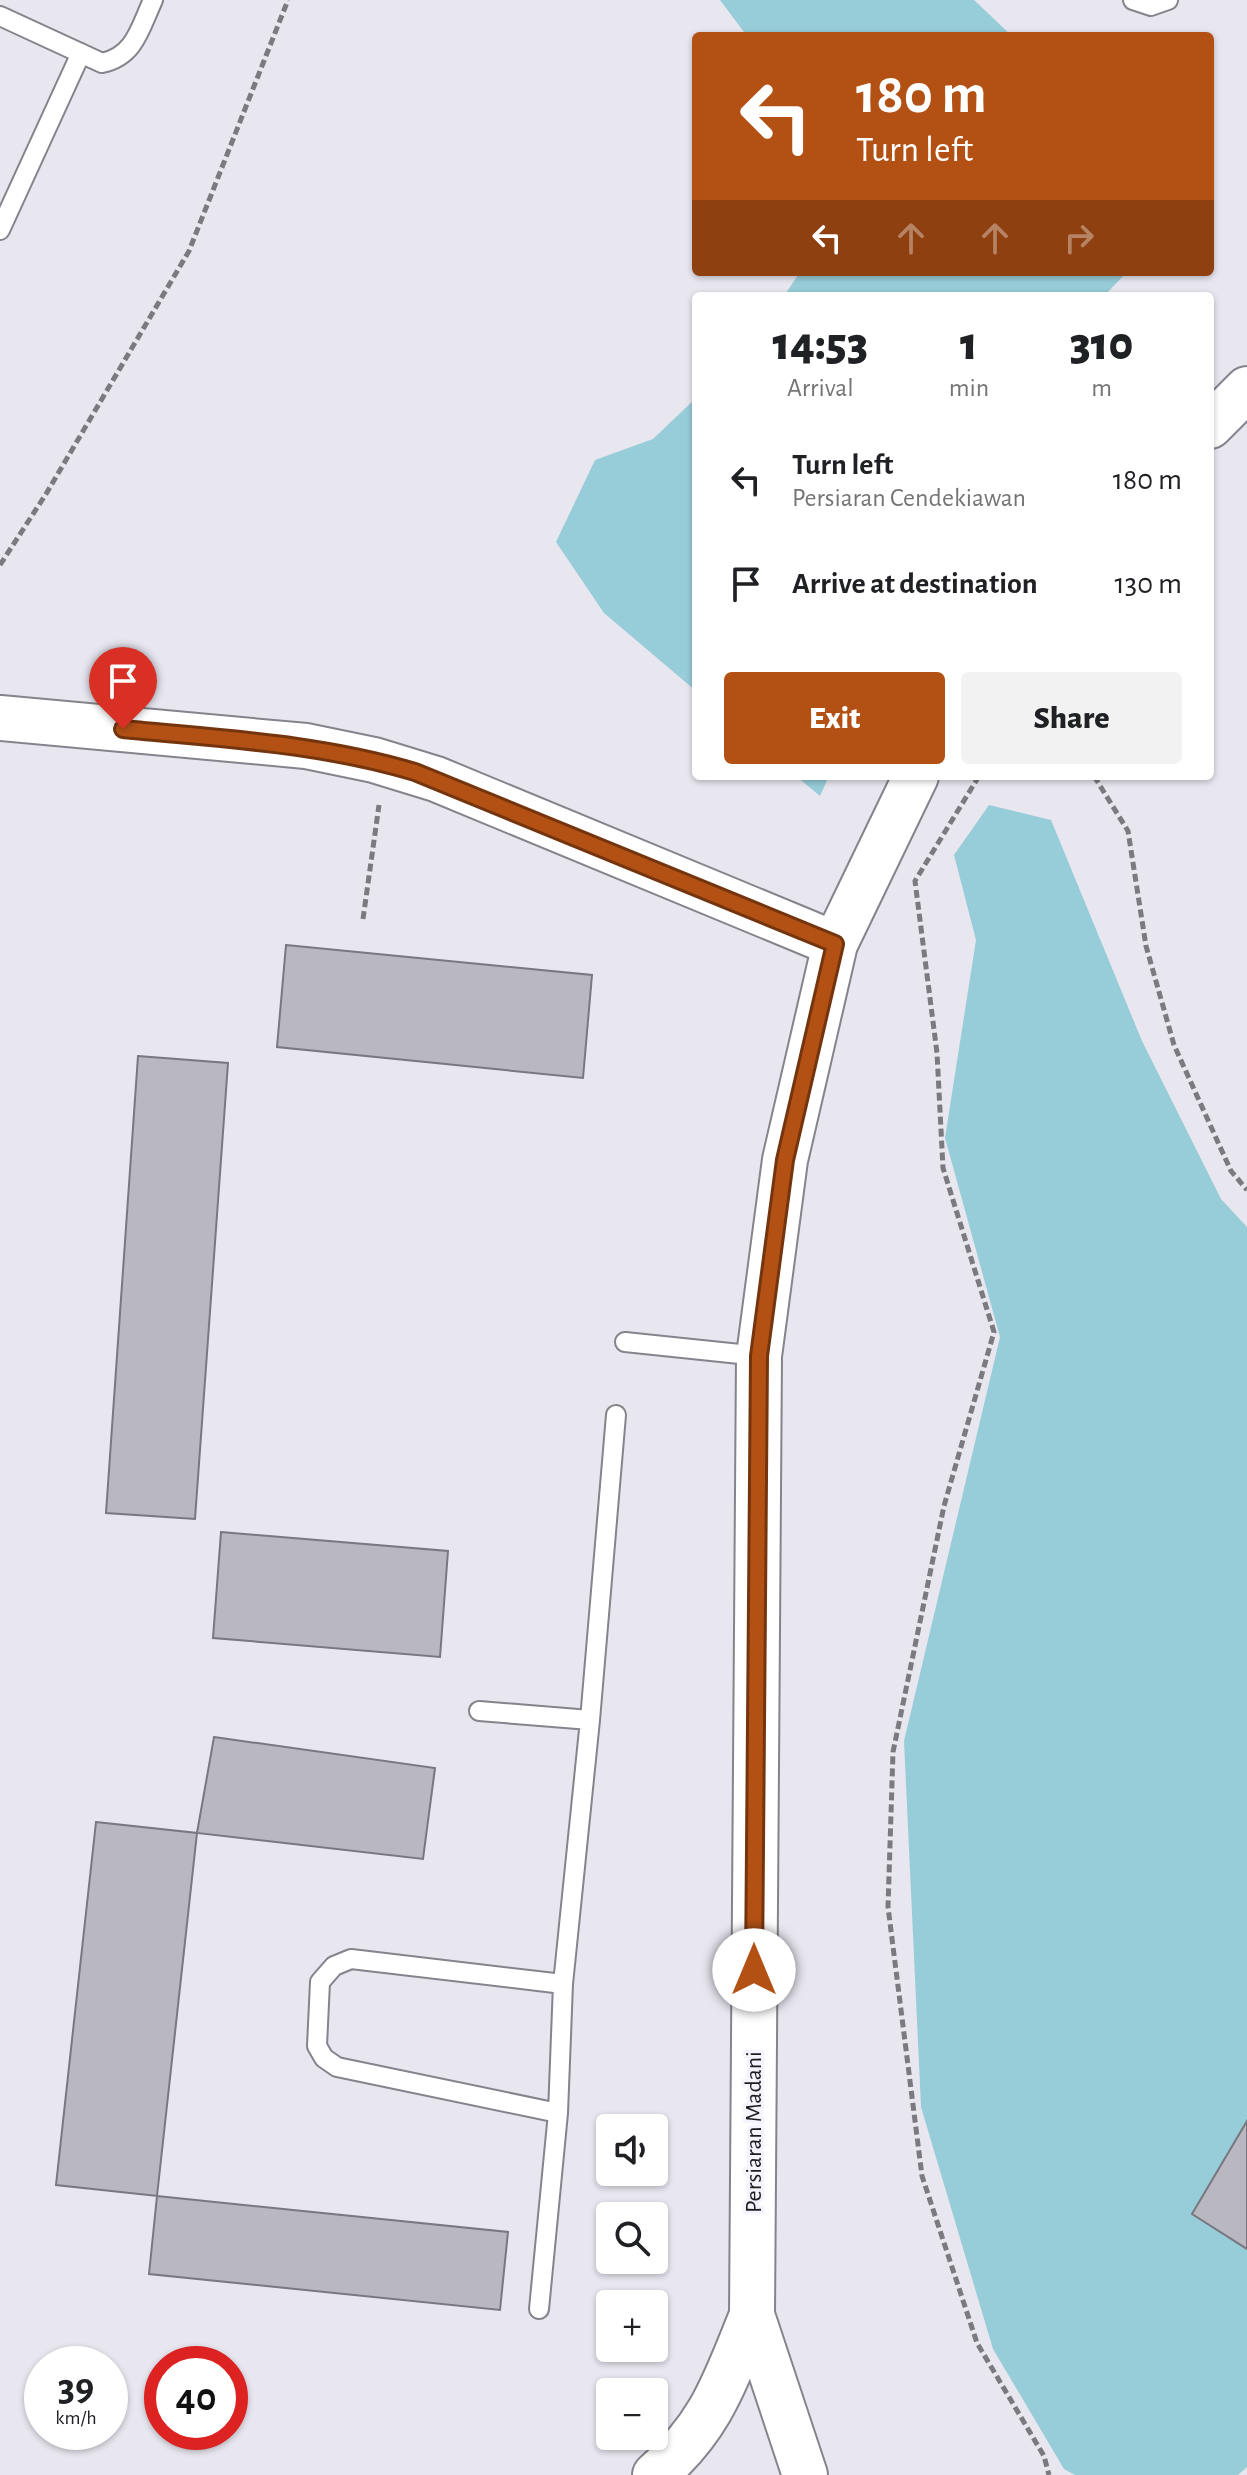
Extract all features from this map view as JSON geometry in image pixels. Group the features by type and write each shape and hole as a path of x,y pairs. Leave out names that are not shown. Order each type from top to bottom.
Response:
{"street":[{"path":"1214,422 1247,389"},
{"path":"0,718 306,746 374,760 436,779 835,944"},
{"name":"Persiaran Madani","path":"752,2315 759,1356 785,1160 835,944 914,780"},
{"path":"655,2475 681,2452 715,2405 752,2315"},
{"path":"752,2315 805,2475"}],"lane":[{"path":"0,16 102,63 118,60 132,46 153,0"},
{"path":"1133,0 1151,6 1168,0"},
{"path":"0,230 81,53"},
{"path":"625,1342 759,1356"},
{"path":"539,2309 558,2113 563,1984 616,1415"},
{"path":"479,1711 590,1720"},
{"path":"558,2113 337,2067 324,2058 317,2046 320,1982 334,1966 351,1959 563,1984"}],"path":[{"path":"0,565 46,494 189,251 288,0"},
{"path":"977,780 915,881 937,1053 943,1168 994,1332 944,1506 893,1752 888,1907 922,2176 977,2343 1044,2456 1049,2475"},
{"path":"1096,780 1128,831 1146,946 1174,1045 1231,1171 1247,1190"},
{"path":"363,919 381,793"}],"water":[{"path":"720,0 974,0 1008,32 744,32"},
{"path":"797,276 1123,276 1108,292 787,292"},
{"path":"692,402 692,688 604,613 556,542 595,460 653,439"},
{"path":"801,780 827,780 820,796"},
{"path":"989,805 1051,820 1142,1041 1221,1199 1247,1227 1247,2467 1238,2475 1075,2475 1064,2469 993,2349 921,2107 904,1741 1000,1337 945,1138 976,940 954,855"}],"building":[{"path":"286,945 592,975 583,1078 277,1047"},
{"path":"138,1056 228,1063 195,1519 106,1513"},
{"path":"221,1532 448,1551 440,1657 213,1638"},
{"path":"214,1737 435,1768 423,1859 197,1833"},
{"path":"96,1822 197,1833 157,2196 56,2185"},
{"path":"1247,2121 1247,2249 1192,2214"},
{"path":"157,2196 508,2232 500,2310 149,2274"}],"route":[{"path":"123,729 306,746 415,772 835,944 785,1160 759,1356 754,1970"}]}
